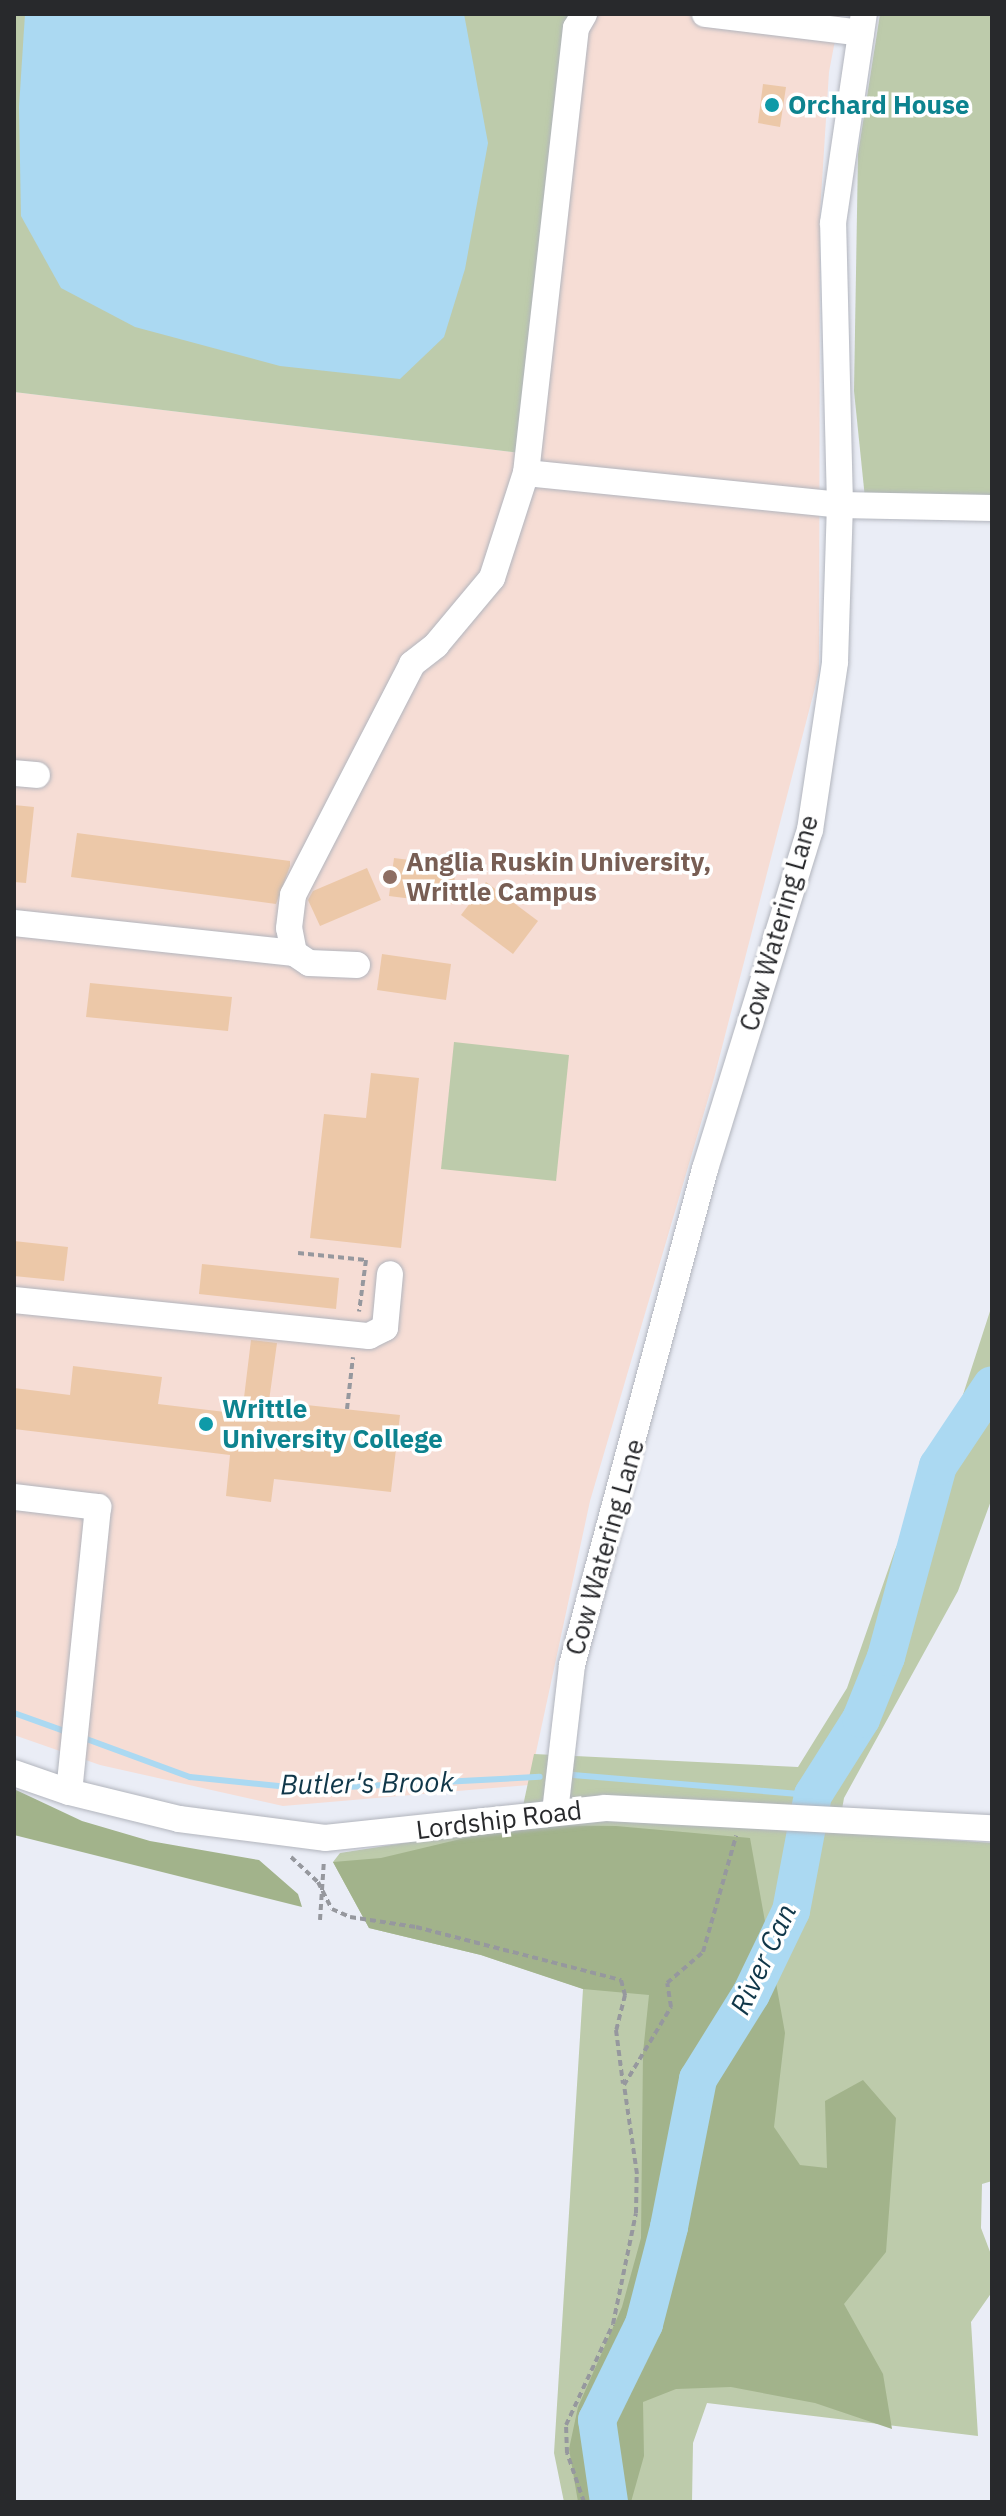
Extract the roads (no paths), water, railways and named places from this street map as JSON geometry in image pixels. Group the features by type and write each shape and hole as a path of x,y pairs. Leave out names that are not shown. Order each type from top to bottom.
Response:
{"street":[{"path":"294,953 289,928 293,895 412,664 436,645 492,578 526,473 576,28 584,14"},
{"path":"705,14 862,24"},
{"name":"Cow Watering Lane","path":"555,1812 576,1649 705,1169 810,830 835,662 840,505 833,223 862,24"},
{"path":"526,473 840,505 992,508"},
{"path":"14,923 294,953 309,963 357,965"},
{"path":"14,1300 369,1336 385,1328 390,1274"},
{"path":"14,1497 98,1507 69,1792"},
{"name":"Lordship Road","path":"14,1773 69,1792 271,1834 325,1838 605,1808 737,1819 992,1828"}],"water":[{"path":"25,14 464,14 488,143 465,269 444,337 400,379 280,366 135,327 61,288 21,216 19,107"}],"waterway":[{"name":"River Can","path":"609,2502 597,2420 644,2324 669,2227 698,2079 751,1994 791,1911 813,1795 861,1719 886,1657 938,1466 992,1385"},
{"name":"Butler's Brook","path":"14,1713 67,1732"},
{"name":"Butler's Brook","path":"81,1737 190,1777 308,1789 540,1777"},
{"name":"Butler's Brook","path":"573,1775 813,1795"}],"place":[{"name":"Orchard House","path":"772,105"},
{"name":"Anglia Ruskin University, Writtle Campus","path":"390,877"},
{"name":"Writtle University College","path":"206,1424"}]}
